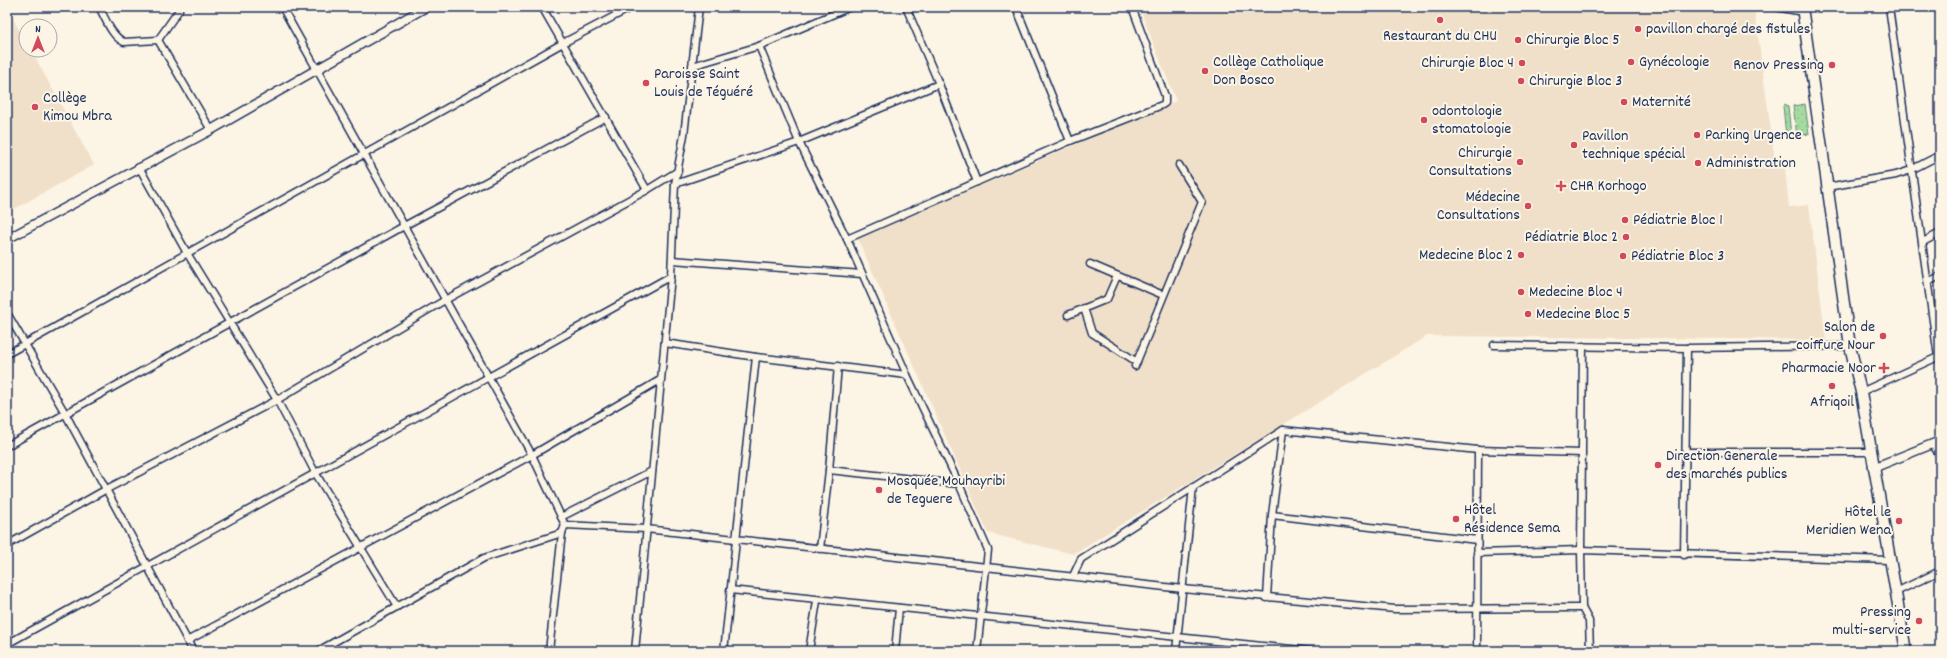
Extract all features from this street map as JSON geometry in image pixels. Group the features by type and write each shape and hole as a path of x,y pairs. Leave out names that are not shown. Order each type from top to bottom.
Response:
{"main road":[{"path":"1802,10 1850,346 1861,392 1870,452 1906,651"}],"street":[{"path":"99,7 115,36 119,40 124,42 158,40"},
{"path":"158,40 179,10 179,7"},
{"path":"7,239 139,167 211,130 316,68 426,7"},
{"path":"542,7 647,190"},
{"path":"7,354 563,43 632,7"},
{"path":"634,651 671,276 675,184 678,171 699,7"},
{"path":"692,66 759,46 850,7"},
{"path":"906,7 939,84 977,182"},
{"path":"1016,7 1070,141"},
{"path":"847,238 1070,141 1147,112 1165,103 1165,96 1132,7"},
{"path":"1776,7 1802,10"},
{"path":"1861,392 1939,356 1911,170 1889,7"},
{"path":"284,8 532,455 565,525 562,533 549,651"},
{"path":"158,40 211,130"},
{"path":"759,46 799,142 847,238 907,375 959,484 988,550 977,651"},
{"path":"675,184 799,142 939,84"},
{"path":"7,446 404,226 606,117"},
{"path":"1827,187 1878,179 1911,170 1940,155"},
{"path":"1084,308 1092,333 1136,364 1202,202 1179,165"},
{"path":"139,167 187,253 277,400 316,474 397,608"},
{"path":"7,545 105,490 277,400 445,300 647,190 678,171"},
{"path":"1923,242 1940,233"},
{"path":"672,260 862,274"},
{"path":"1090,264 1163,295"},
{"path":"7,644 671,276"},
{"path":"1068,315 1107,299 1117,276"},
{"path":"1928,282 1940,276"},
{"path":"7,313 65,413 105,490 148,566 193,651"},
{"path":"665,343 756,357 907,375"},
{"path":"1494,345 1687,348 1850,346"},
{"path":"1583,346 1581,550 1582,608 1588,621 1590,651"},
{"path":"1684,554 1687,348"},
{"path":"724,651 756,357"},
{"path":"820,549 829,470 838,366"},
{"path":"187,640 532,455 660,380"},
{"path":"1073,576 1081,559 1283,430 1478,450 1582,453"},
{"path":"1267,598 1272,515 1283,430"},
{"path":"1873,468 1937,442 1940,457"},
{"path":"1477,651 1478,450"},
{"path":"1686,452 1870,452"},
{"path":"829,470 959,484"},
{"path":"561,517 652,471"},
{"path":"1176,651 1193,487"},
{"path":"1272,515 1477,540"},
{"path":"565,525 646,529 985,568 1073,576 1267,598 1395,609 1582,608"},
{"path":"318,651 484,558 562,533"},
{"path":"1477,553 1581,550 1889,560"},
{"path":"1896,592 1940,571"},
{"path":"730,590 816,601 1177,636 1262,649 1311,651"},
{"path":"809,651 816,601"},
{"path":"895,651 899,608"}],"shaded area":[{"path":"1139,7 1754,7 1775,160 1785,167 1789,207 1809,205 1826,340 1427,336 1073,554 988,533 858,239 1176,101"},
{"name":"Collège Kimou Mbra","path":"7,8 18,28 18,58 35,58 94,165 7,213"}],"green space":[{"path":"1785,104 1788,106 1791,136 1789,138 1786,136 1783,106"},
{"path":"1805,104 1809,134 1797,136 1793,106"}],"place":[{"name":"Restaurant du CHU","path":"1440,20"},
{"name":"pavillon chargé des fistules","path":"1638,29"},
{"name":"Chirurgie Bloc 5","path":"1518,40"},
{"name":"Gynécologie","path":"1631,62"},
{"name":"Chirurgie Bloc 4","path":"1522,63"},
{"name":"Renov Pressing","path":"1832,65"},
{"name":"Collège Catholique Don Bosco","path":"1205,71"},
{"name":"Chirurgie Bloc 3","path":"1521,81"},
{"name":"Paroisse Saint Louis de Téguéré","path":"646,83"},
{"name":"Maternité","path":"1624,102"},
{"name":"Collège Kimou Mbra","path":"35,107"},
{"name":"odontologie stomatologie","path":"1424,120"},
{"name":"Parking Urgence","path":"1697,135"},
{"name":"Pavillon technique spécial","path":"1574,145"},
{"name":"Chirurgie Consultations","path":"1520,162"},
{"name":"Administration","path":"1698,163"},
{"name":"CHR Korhogo","path":"1561,186"},
{"name":"Médecine Consultations","path":"1528,206"},
{"name":"Pédiatrie Bloc 1","path":"1625,220"},
{"name":"Pédiatrie Bloc 2","path":"1626,237"},
{"name":"Medecine Bloc 2","path":"1521,255"},
{"name":"Pédiatrie Bloc 3","path":"1623,256"},
{"name":"Medecine Bloc 4","path":"1521,292"},
{"name":"Medecine Bloc 5","path":"1528,314"},
{"name":"Salon de coiffure Nour","path":"1883,336"},
{"name":"Pharmacie Noor","path":"1884,368"},
{"name":"Afriqoil","path":"1832,386"},
{"name":"Direction Generale des marchés publics","path":"1658,465"},
{"name":"Mosquée Mouhayribi de Teguere","path":"879,490"},
{"name":"Hôtel Résidence Sema","path":"1456,519"},
{"name":"Hôtel le Meridien Wena","path":"1899,521"},
{"name":"Pressing multi-service","path":"1919,621"}]}
